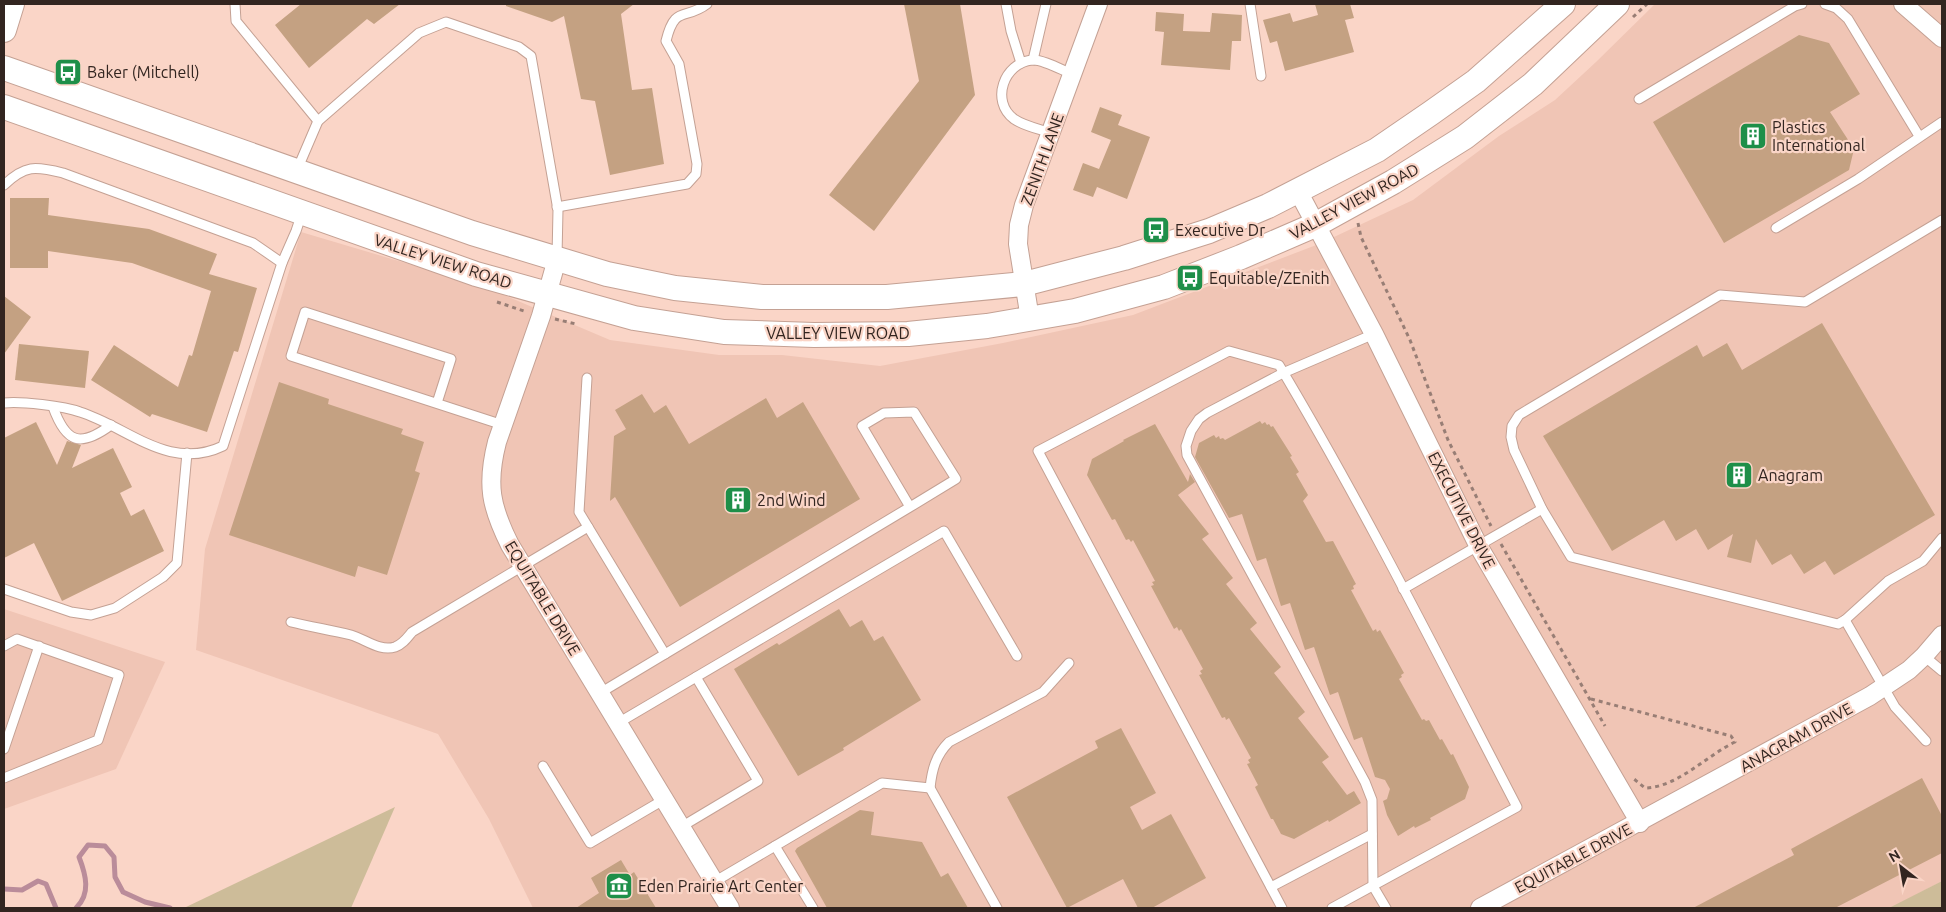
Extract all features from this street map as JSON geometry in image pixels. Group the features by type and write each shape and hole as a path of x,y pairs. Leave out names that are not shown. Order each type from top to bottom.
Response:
{"main road":[{"path":"4,30 12,4"},
{"path":"4,68 472,234 607,274 675,288 762,297 887,297 1024,284 1124,258 1209,231 1268,206 1377,150 1476,81 1563,4"},
{"name":"VALLEY VIEW ROAD","path":"4,107 476,274 544,306 724,332 908,334 987,326 1075,311 1164,287 1241,258 1316,225 1392,182 1465,137 1623,13"}],"street":[{"name":"ZENITH LANE","path":"1030,319 1018,244 1019,226 1024,205 1098,4"},
{"path":"1903,4 1942,38"},
{"name":"EXECUTIVE DRIVE","path":"1298,191 1374,334 1479,547 1640,823"},
{"name":"EQUITABLE DRIVE","path":"556,259 544,306 492,460 492,500 499,521 524,566 730,908"},
{"name":"ANAGRAM DRIVE","path":"1640,823 1862,701 1908,670 1924,656 1942,635"},
{"name":"EQUITABLE DRIVE","path":"1480,908 1640,823"}],"lane":[{"path":"235,4 236,21 318,121"},
{"path":"557,207 687,184 696,174 697,164 680,64 666,41 670,26 679,15 701,9 707,4"},
{"path":"1006,4 1011,31 1021,63"},
{"path":"1033,60 1046,4"},
{"path":"1250,4 1261,76"},
{"path":"1639,99 1794,6 1802,4"},
{"path":"1825,4 1836,8 1848,19 1919,136"},
{"path":"296,171 318,121 419,33 446,22 519,47 531,56 557,207 556,259"},
{"path":"1051,133 1015,119 1004,105 1001,94 1002,86 1012,70 1021,63 1033,60 1072,74"},
{"path":"1776,228 1858,179 1942,122"},
{"path":"4,185 15,174 33,168 63,172 253,243 282,263"},
{"path":"4,403 79,411 111,424 139,441 175,454 211,452 223,446 282,263 302,213"},
{"path":"1942,220 1805,302 1720,296 1519,415 1512,426 1511,437 1514,450 1542,509 1571,557 1838,624 1845,620 1888,581 1923,561 1942,538"},
{"path":"437,403 451,359 304,312 291,356 503,425"},
{"path":"1374,334 1283,373 1207,413 1199,419 1191,431 1186,446 1186,455 1365,782 1372,800 1374,886 1386,908"},
{"path":"1282,908 1038,452 1229,351 1279,366 1322,440 1403,590 1517,807 1332,908"},
{"path":"587,378 579,512 664,654"},
{"path":"53,407 59,424 66,433 73,437 80,439 98,434 111,424"},
{"path":"600,693 664,654 910,507 956,479 914,412 884,413 862,426 910,507"},
{"path":"4,589 71,612 91,615 115,608 163,577 176,563 187,453"},
{"path":"1403,590 1542,509"},
{"path":"291,622 352,636 385,648 394,647 404,642 412,632 588,527"},
{"path":"618,723 944,531 1017,656"},
{"path":"1845,620 1895,707 1926,741"},
{"path":"4,646 18,639 119,675 98,740 4,778"},
{"path":"4,749 39,646"},
{"path":"1924,656 1942,671"},
{"path":"997,908 930,788 932,770 941,750 949,742 1043,692 1070,663"},
{"path":"681,827 758,781 696,677"},
{"path":"543,766 590,843 665,799"},
{"path":"714,882 882,783 930,788"},
{"path":"1271,887 1372,834"},
{"path":"775,846 813,908"}],"path":[{"path":"1623,13 1647,4"},
{"path":"1350,227 1364,220"},
{"path":"1358,222 1360,237 1410,340 1448,440 1497,536 1607,730"},
{"path":"489,299 544,306 579,325"},
{"path":"1591,699 1731,736 1734,742 1720,749 1700,766 1654,788 1645,788 1633,778"}],"shaded area":[{"path":"1655,4 1942,4 1942,881 1891,908 533,908 489,819 438,734 196,650 205,549 301,232 483,286 610,340 719,355 782,355 880,366 1003,343 1133,315 1319,244 1413,200 1499,136 1555,100"},
{"path":"4,609 165,662 116,769 4,809"},
{"path":"395,807 351,908 184,908"},
{"path":"1942,881 1942,908 1889,908"}],"building":[{"path":"301,4 400,4 374,24 367,19 309,68 275,25"},
{"path":"506,4 634,4 621,14 632,90 652,88 664,164 610,175 595,101 581,99 564,16 552,22 506,6"},
{"path":"904,4 960,4 975,95 874,231 829,195 919,81"},
{"path":"1315,4 1350,4 1354,18 1345,20 1354,52 1285,71 1277,41 1270,43 1263,20 1290,13 1293,22 1318,15"},
{"path":"1156,12 1184,14 1183,31 1210,32 1212,13 1242,15 1241,41 1232,41 1230,70 1161,65 1164,32 1155,31"},
{"name":"Plastics International","path":"1799,35 1829,43 1860,94 1830,112 1854,149 1849,170 1724,243 1653,122"},
{"path":"1100,107 1122,115 1118,125 1150,137 1127,199 1097,187 1093,197 1073,190 1083,163 1099,169 1111,140 1091,132"},
{"path":"10,198 49,198 48,215 149,229 217,254 209,274 257,288 238,352 234,351 207,432 152,414 150,417 91,380 114,345 178,387 189,355 192,356 211,291 132,263 48,251 48,268 10,268"},
{"path":"4,296 31,317 4,354"},
{"name":"Anagram","path":"1822,323 1935,515 1834,575 1825,561 1804,574 1791,554 1772,565 1756,539 1751,563 1727,557 1733,534 1708,550 1696,529 1676,541 1664,520 1612,551 1543,436 1697,345 1703,357 1727,343 1742,370"},
{"path":"19,344 89,351 85,388 15,380"},
{"path":"279,382 329,399 328,404 403,429 401,434 424,442 415,471 420,473 387,575 358,566 355,577 229,535"},
{"name":"2nd Wind","path":"642,394 654,413 666,405 689,444 766,398 777,418 803,402 860,499 680,607 615,497 610,501 614,436 626,429 615,410"},
{"path":"1260,421 1262,424 1265,422 1271,427 1273,426 1292,456 1290,457 1299,472 1296,474 1308,495 1303,501 1326,542 1333,541 1356,584 1353,586 1354,589 1351,590 1373,631 1376,629 1377,632 1380,630 1404,673 1399,679 1422,720 1429,720 1440,740 1442,739 1451,755 1453,754 1469,787 1465,799 1430,818 1431,820 1415,828 1414,826 1398,836 1387,815 1383,801 1387,799 1390,789 1385,780 1375,777 1362,737 1354,740 1338,692 1330,695 1314,647 1305,650 1290,603 1281,606 1266,558 1257,561 1242,514 1229,518 1195,457 1199,443 1214,435 1216,438 1219,436 1220,439 1223,438 1225,440"},
{"path":"36,422 57,465 67,441 81,445 72,468 113,448 132,487 120,493 131,516 144,509 164,551 62,601 34,543 4,558 4,438"},
{"path":"1155,424 1188,482 1190,474 1195,482 1178,495 1209,534 1202,539 1233,578 1226,584 1257,623 1250,629 1281,667 1274,673 1305,712 1298,718 1329,757 1322,762 1347,795 1354,791 1361,803 1329,822 1328,820 1294,839 1281,834 1273,819 1271,819 1255,787 1258,785 1247,764 1250,763 1248,760 1251,758 1229,718 1226,720 1225,717 1222,718 1199,675 1202,674 1200,671 1203,669 1181,629 1179,631 1177,627 1174,629 1151,586 1154,585 1152,582 1155,581 1133,540 1131,542 1129,539 1126,540 1115,519 1112,520 1087,475 1092,459 1123,440"},
{"path":"839,609 850,627 862,620 874,641 883,636 921,700 843,748 844,750 798,776 734,669"},
{"path":"1121,728 1156,793 1130,807 1142,830 1171,814 1206,878 1152,908 1138,908 1123,879 1067,908 1007,797 1098,748 1095,741"},
{"path":"1922,778 1942,816 1942,853 1835,908 1693,908 1794,855 1791,849"},
{"path":"860,810 874,812 871,835 922,842 941,877 948,873 968,908 827,908 795,851"},
{"name":"Eden Prairie Art Center","path":"621,860 630,875 634,872 656,908 576,908 599,893 591,878"}],"waterway":[{"path":"76,908 84,897 86,884 79,857 88,845 105,846 114,857 115,877 123,892 145,902 170,908"},
{"path":"4,889 22,890 38,881 46,884 56,908"}],"place":[{"name":"Baker (Mitchell)","path":"68,72"},
{"name":"Plastics International","path":"1753,136"},
{"name":"Executive Dr","path":"1156,230"},
{"name":"Equitable/ZEnith","path":"1190,278"},
{"name":"Anagram","path":"1739,475"},
{"name":"2nd Wind","path":"738,500"},
{"name":"Eden Prairie Art Center","path":"619,886"}]}
